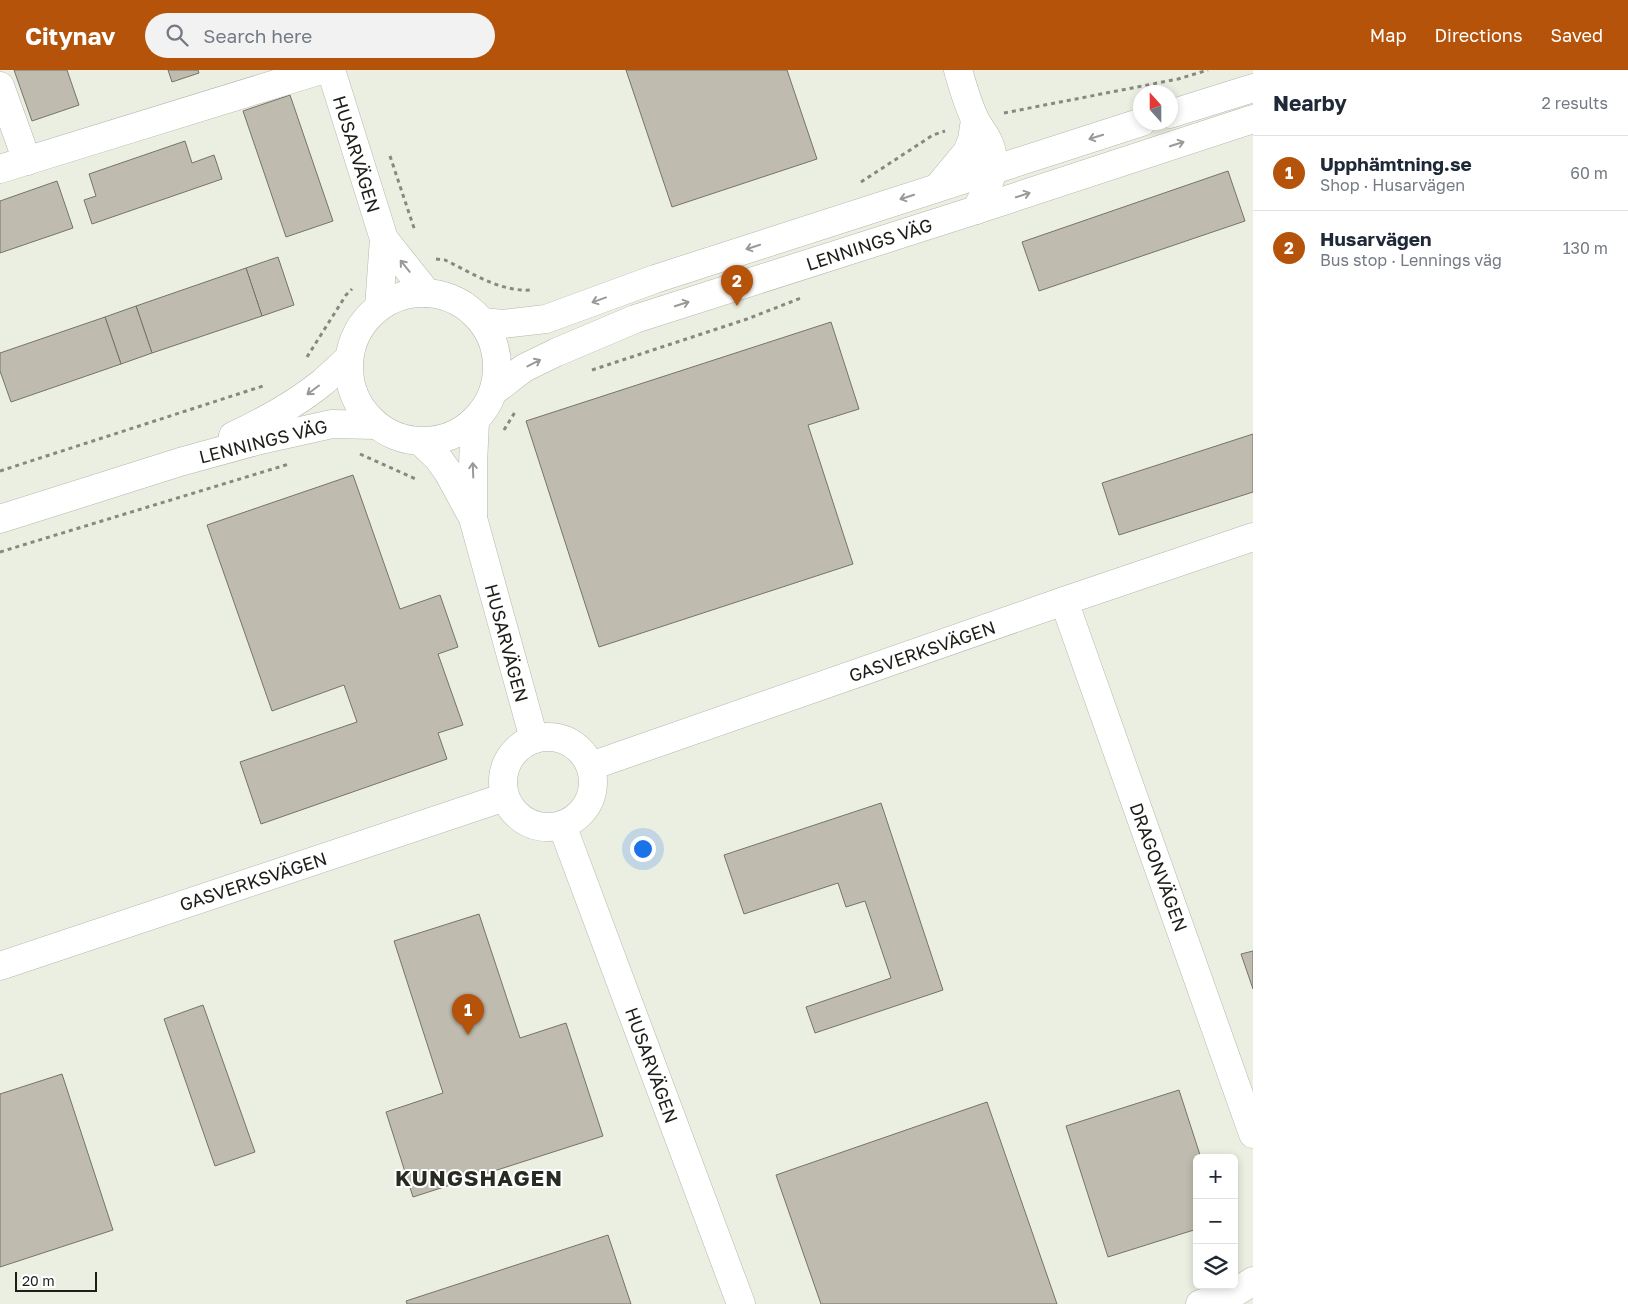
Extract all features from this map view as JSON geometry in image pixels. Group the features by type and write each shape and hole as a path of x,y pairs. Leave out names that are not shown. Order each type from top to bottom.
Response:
{"street":[{"path":"0,169 321,70"},
{"name":"HUSARVÄGEN","path":"331,70 393,270 427,293"},
{"path":"958,70 975,120 987,138 994,156 993,170 988,188 976,210"},
{"path":"0,86 27,161"},
{"path":"1178,111 1253,88"},
{"name":"LENNINGS VÄG","path":"494,390 524,368 635,319 1253,119"},
{"path":"939,186 968,152 975,120"},
{"name":"LENNINGS VÄG","path":"483,322 503,324 546,319 655,279 1133,125"},
{"path":"379,307 393,270"},
{"path":"427,293 448,297 467,307 483,322 492,338 497,355 498,373 487,407 475,421 459,433 440,440 421,442 397,437 376,426 363,412 354,395 349,376 349,358 359,329 379,307 394,298 410,294 427,293"},
{"name":"LENNINGS VÄG","path":"180,462 254,426 301,399 349,358"},
{"name":"HUSARVÄGEN","path":"473,518 475,421"},
{"name":"LENNINGS VÄG","path":"0,519 180,462 260,440 332,424 376,426"},
{"name":"HUSARVÄGEN","path":"421,442 438,458 448,472 473,518 534,739"},
{"name":"GASVERKSVÄGEN","path":"591,766 1253,537"},
{"name":"DRAGONVÄGEN","path":"1064,601 1253,1134"},
{"path":"547,737 561,738 574,744 584,754 591,766 594,780 592,795 586,808 575,818 562,825 548,827 535,825 522,819 512,809 505,797 503,783 505,769 511,756 521,746 534,739 547,737"},
{"name":"GASVERKSVÄGEN","path":"0,966 505,797"},
{"name":"HUSARVÄGEN","path":"562,825 741,1304"},
{"path":"1200,1304 1236,1292 1253,1281"}],"path":[{"path":"858,184 933,136 975,120 1178,79 1208,70"},
{"path":"389,153 416,234"},
{"path":"302,364 346,295 360,281 428,258 445,260 498,286 517,291 536,290"},
{"path":"585,372 747,319 808,295"},
{"path":"0,471 269,384"},
{"path":"501,435 516,410"},
{"path":"354,452 368,456 421,481 448,472"},
{"path":"0,552 292,463"}],"building":[{"path":"14,70 67,70 79,105 32,121"},
{"path":"168,70 198,70 199,73 172,82"},
{"path":"626,70 787,70 817,159 672,207"},
{"path":"290,95 333,221 286,237 243,111"},
{"path":"185,141 192,163 214,155 222,179 92,224 84,200 96,196 89,174"},
{"path":"1228,171 1245,221 1039,291 1022,242"},
{"path":"57,181 73,228 0,253 0,201"},
{"path":"278,257 294,305 262,316 246,268"},
{"path":"246,268 262,316 152,353 136,306"},
{"path":"136,306 152,353 121,364 105,317"},
{"path":"105,317 121,364 11,402 0,371 0,353"},
{"path":"831,322 859,409 808,425 853,564 599,647 526,421"},
{"path":"1253,434 1253,492 1119,535 1102,483"},
{"path":"353,475 400,609 440,595 458,647 438,654 463,725 438,733 447,759 261,824 240,762 357,722 344,685 272,711 207,525"},
{"path":"881,803 943,990 815,1033 806,1007 891,978 865,901 846,907 838,883 744,914 724,855"},
{"path":"479,914 520,1038 566,1023 603,1136 413,1197 386,1112 443,1093 394,941"},
{"path":"1253,951 1253,989 1241,954"},
{"path":"203,1005 255,1152 215,1166 164,1019"},
{"path":"62,1074 113,1230 0,1267 0,1094"},
{"path":"1179,1090 1200,1154 1193,1154 1193,1230 1108,1257 1066,1126"},
{"path":"987,1102 1057,1304 821,1304 776,1175"},
{"path":"608,1235 631,1304 407,1304 406,1301"}],"place":[{"name":"Husarvägen","path":"737,306"},
{"name":"Upphämtning.se","path":"468,1035"}],"district":[{"name":"KUNGSHAGEN","path":"479,1177"}]}
